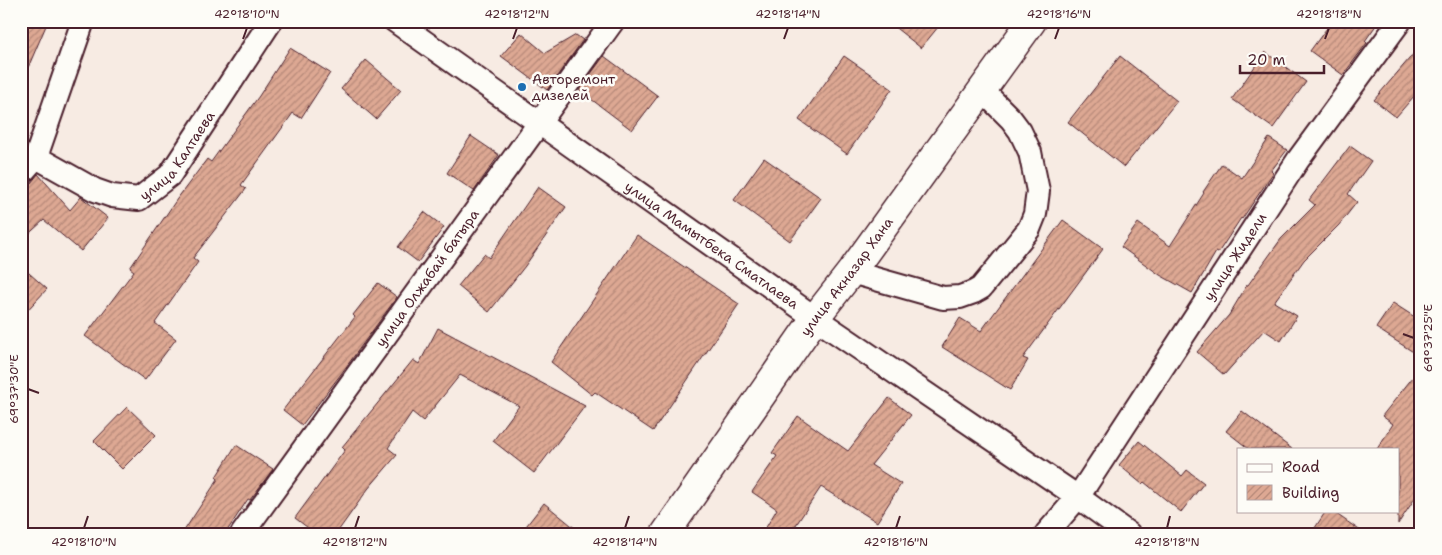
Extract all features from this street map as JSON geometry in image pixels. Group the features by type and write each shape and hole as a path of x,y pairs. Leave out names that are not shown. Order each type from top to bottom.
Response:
{"main road":[{"name":"улица Акназар Хана","path":"665,534 815,318 851,272 1032,21"}],"street":[{"path":"21,174 36,156 83,21"},
{"name":"улица Калтаева","path":"36,156 95,190 112,196 139,199 170,175 271,21"},
{"name":"улица Мамытбека Сматлаева","path":"394,21 815,318 1078,497 1129,534"},
{"name":"улица Олжабай батыра","path":"242,534 613,21"},
{"name":"улица Жидели","path":"1046,534 1078,497 1298,160 1400,21"},
{"path":"851,272 943,298 960,297 981,288 1030,229 1035,214 1038,191 1030,152 1020,131 1011,119 982,90"}],"building":[{"path":"21,21 48,21 21,84"},
{"path":"887,21 943,21 921,48"},
{"path":"1332,21 1379,21 1365,41 1367,43 1343,75 1310,51"},
{"path":"521,33 545,53 576,35 583,40 547,90 501,56"},
{"path":"1421,45 1421,88 1396,117 1374,100"},
{"path":"290,48 330,73 301,118 293,113 241,185 246,189 193,258 198,262 155,323 176,339 145,380 85,336 134,271 130,268 177,199 207,159 211,162 259,96"},
{"path":"1265,52 1306,82 1273,128 1232,99"},
{"path":"604,56 658,96 632,130 579,90"},
{"path":"844,56 892,89 847,154 799,120"},
{"path":"1120,56 1177,101 1124,167 1068,122"},
{"path":"366,60 401,90 376,119 341,89"},
{"path":"471,136 499,155 474,191 447,173"},
{"path":"1269,138 1287,150 1271,171 1273,173 1242,219 1218,253 1216,252 1192,293 1160,275 1121,247 1138,223 1170,246 1222,164 1242,178"},
{"path":"1350,146 1371,161 1348,194 1357,202 1339,225 1304,260 1274,302 1297,316 1281,341 1264,330 1224,375 1197,352 1229,315 1247,285 1281,239 1315,205 1309,200"},
{"path":"764,158 821,198 790,241 734,200"},
{"path":"38,174 70,210 81,197 108,218 81,251 44,220 21,241 21,189 31,183"},
{"path":"538,187 566,207 525,266 489,312 458,286 484,254 489,258"},
{"path":"424,212 444,227 418,262 398,247"},
{"path":"1063,220 1103,249 1023,358 1028,360 1010,390 942,347 960,318 981,331"},
{"path":"637,235 739,304 653,431 595,392 592,395 551,362"},
{"path":"21,266 47,289 21,317"},
{"path":"378,283 397,297 302,425 283,410 355,317 353,315"},
{"path":"1393,303 1421,321 1421,357 1376,328"},
{"path":"438,328 585,406 534,473 493,441 519,406 460,375 423,421 412,412 388,448 397,455 368,489 336,534 316,534 295,518 345,450 342,447 413,360 419,364"},
{"path":"1421,367 1421,489 1398,524 1398,512 1400,512 1400,448 1378,448 1393,424 1382,416"},
{"path":"889,398 911,415 871,465 901,484 877,522 821,487 790,534 762,534 777,509 752,492 777,456 772,453 798,416 848,451"},
{"path":"127,407 156,435 122,469 94,441"},
{"path":"1242,411 1291,448 1248,448 1226,431"},
{"path":"1139,441 1182,476 1187,470 1204,483 1181,512 1144,482 1142,484 1119,465"},
{"path":"236,445 273,469 250,500 248,499 225,534 182,534 218,479 216,477"},
{"path":"544,503 582,534 520,534"},
{"path":"1325,512 1333,512 1365,534 1311,534"}],"place":[{"name":"Авторемонт дизелей","path":"522,87"}]}
